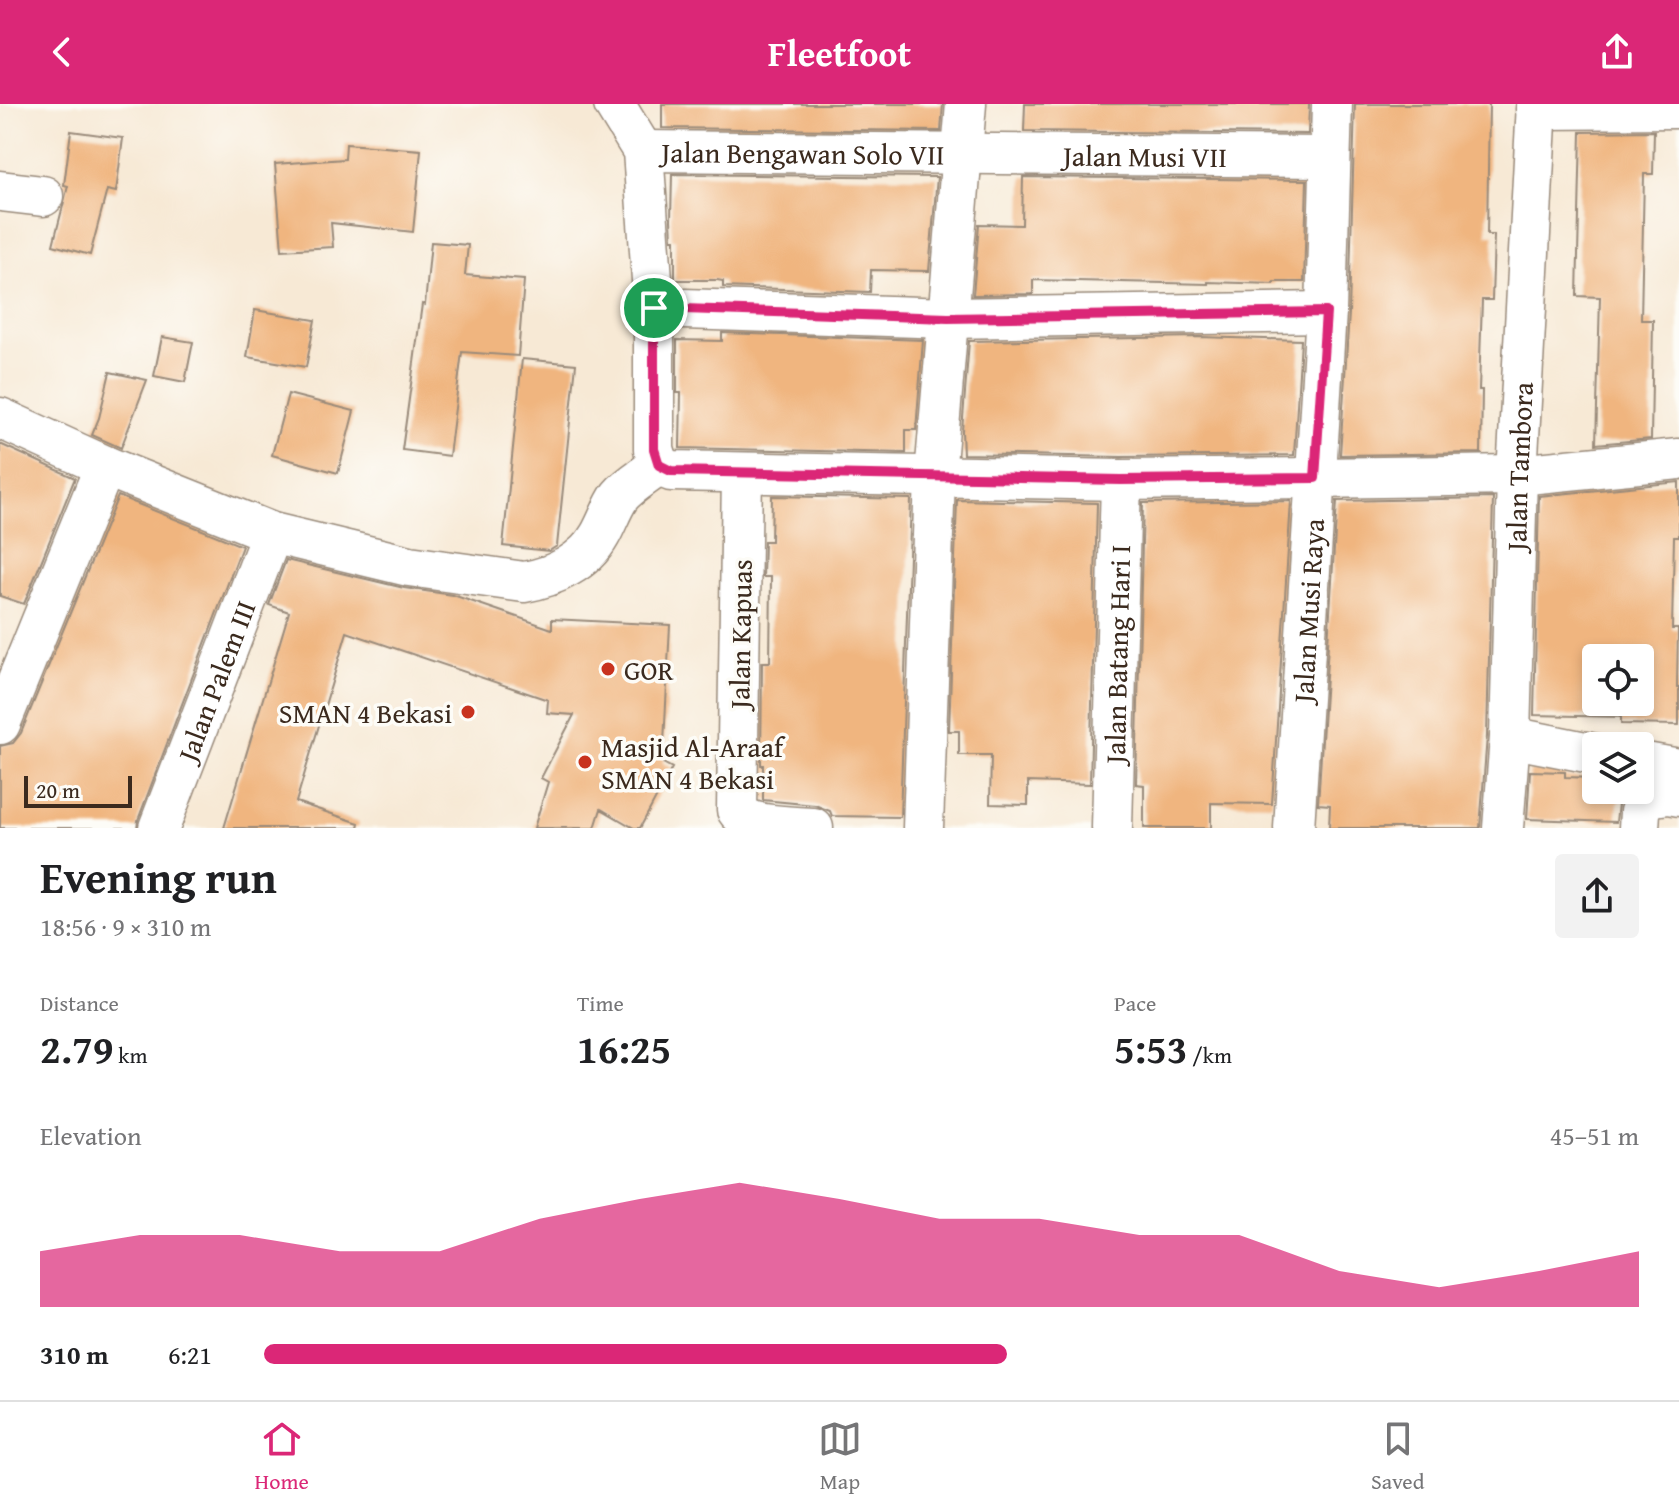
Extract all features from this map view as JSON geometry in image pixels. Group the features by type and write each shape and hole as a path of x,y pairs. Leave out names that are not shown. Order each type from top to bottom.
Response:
{"street":[{"path":"614,104 643,151 654,308 654,449 659,465 671,471 1121,480 1315,478 1517,475 1679,459"},
{"path":"923,828 935,476 966,104"},
{"name":"Jalan Musi Raya","path":"1294,828 1326,312 1332,104"},
{"path":"1536,106 1679,108"},
{"name":"Jalan Tambora","path":"1503,828 1510,737 1517,475 1536,106"},
{"name":"Jalan Bengawan Solo VII","path":"643,151 962,154"},
{"name":"Jalan Musi VII","path":"962,154 1329,157"},
{"path":"0,191 43,196"},
{"path":"654,308 948,318 1326,312"},
{"path":"0,418 105,466 272,533 409,566 524,582 541,579 587,554 620,496 659,465"},
{"path":"0,724 105,466"},
{"name":"Jalan Kapuas","path":"742,473 737,810 742,818 753,822 813,828"},
{"name":"Jalan Batang Hari I","path":"1112,828 1121,480"},
{"name":"Jalan Palem III","path":"159,828 272,533"},
{"path":"1510,737 1582,751"},
{"path":"1654,765 1679,769"},
{"path":"1639,828 1640,812 1646,797 1679,796"}],"building":[{"path":"662,104 943,104 941,131 662,128"},
{"path":"1025,104 1309,104 1308,134 1024,131"},
{"path":"1355,104 1489,104 1487,235 1494,235 1492,300 1482,300 1479,390 1482,390 1481,453 1340,455 1349,313"},
{"path":"71,131 123,138 116,192 107,190 90,255 53,245 68,186 64,185"},
{"path":"1654,131 1653,174 1644,174 1641,320 1653,320 1651,439 1596,444 1600,297 1577,296 1581,132"},
{"path":"346,144 421,150 413,232 331,223 333,247 282,250 275,164 345,159"},
{"path":"672,174 937,177 929,271 871,270 870,292 723,287 723,281 717,280 675,280"},
{"path":"1023,177 1307,180 1304,282 1208,284 1033,280 1033,294 973,295 979,224 1022,225"},
{"path":"431,242 468,245 465,275 524,280 518,356 462,352 449,456 402,450 422,304 425,305"},
{"path":"255,310 315,320 306,367 247,357"},
{"path":"722,333 923,340 916,430 906,430 906,453 680,448 681,393 677,393 677,340 722,341"},
{"path":"162,337 193,342 185,382 154,376"},
{"path":"1199,337 1301,340 1294,455 1121,457 963,454 969,341"},
{"path":"522,359 576,364 557,546 549,551 503,546"},
{"path":"110,372 147,380 121,448 92,435"},
{"path":"288,394 354,411 338,473 272,455"},
{"path":"0,444 75,478 24,604 0,596"},
{"path":"1679,482 1679,537 1674,537 1672,629 1678,629 1679,725 1621,724 1621,717 1534,715 1539,496"},
{"path":"118,496 242,546 137,828 0,828 0,746 13,743 21,733"},
{"path":"772,496 911,499 900,817 832,816 830,811 815,805 763,800 762,662 770,662 771,577 763,577 764,541 771,541"},
{"path":"1493,498 1487,736 1480,828 1329,828 1330,805 1318,804 1337,501"},
{"path":"957,500 1097,503 1090,784 1028,782 1028,805 990,804 991,755 959,755 959,731 949,731"},
{"path":"1291,501 1272,804 1211,803 1211,828 1144,828 1144,785 1136,784 1143,503"},
{"path":"286,560 404,588 453,595 552,629 552,619 670,625 663,763 672,768 640,828 634,828 601,809 595,828 534,828 548,782 541,778 574,715 547,713 548,700 347,632 296,802 359,823 358,828 224,828 289,612 269,605"},
{"path":"1530,771 1565,772 1565,777 1582,778 1582,804 1618,804 1616,822 1527,819"}],"place":[{"name":"GOR","path":"608,669"},
{"name":"SMAN 4 Bekasi","path":"468,712"},
{"name":"Masjid Al-Araaf SMAN 4 Bekasi","path":"585,762"}],"route":[{"path":"654,308 948,318 1326,312 1315,478 1121,480 671,471 659,465 654,449 654,308"}]}
